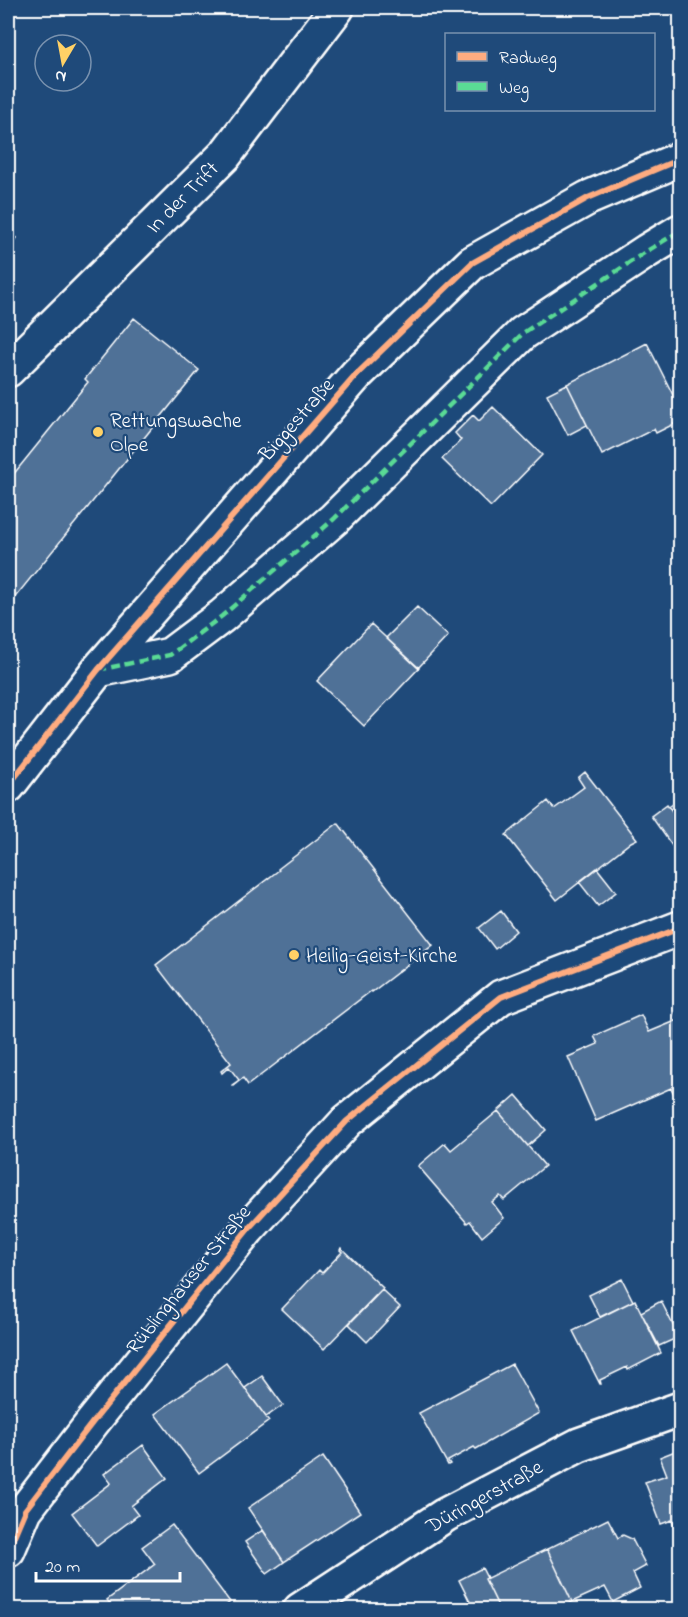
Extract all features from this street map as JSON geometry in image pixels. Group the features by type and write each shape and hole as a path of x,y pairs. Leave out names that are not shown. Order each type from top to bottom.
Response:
{"street":[{"name":"In der Trift","path":"8,369 225,155 337,8"},
{"name":"Biggestraße","path":"8,786 98,670 357,374 472,263 588,198 681,159"},
{"path":"98,670 170,655 213,623 334,519 523,333 646,251 681,231"},
{"name":"Rüblinghauser Straße","path":"8,1550 25,1510 92,1423 248,1229 347,1121 501,997 681,928"},
{"name":"Düringerstraße","path":"300,1610 445,1515 579,1445 681,1409"}],"building":[{"path":"8,231 17,238 8,251"},
{"name":"Rettungswache Olpe","path":"134,318 199,370 8,606 8,481 88,382 85,379"},
{"path":"647,343 680,409 680,421 656,433 654,429 602,455 567,384"},
{"path":"567,384 587,425 568,435 547,394"},
{"path":"493,407 542,455 491,507 442,459 461,440 455,433 473,415 479,421"},
{"path":"417,607 448,636 418,668 386,638"},
{"path":"371,624 419,668 364,726 317,681"},
{"path":"585,772 637,839 557,900 506,835 548,801 554,809 584,787 578,778"},
{"path":"680,798 680,822 669,806"},
{"path":"667,804 680,822 680,846 675,850 651,816"},
{"name":"Heilig-Geist-Kirche","path":"338,823 433,945 248,1085 243,1078 233,1086 239,1080 229,1067 222,1073 221,1071 231,1063 156,965"},
{"path":"597,868 616,892 598,906 579,882"},
{"path":"501,911 516,931 495,949 479,928"},
{"path":"680,1009 680,1096 676,1098 671,1088 596,1121 568,1057 598,1044 594,1036 641,1015 649,1032 678,1020 675,1012"},
{"path":"516,1095 546,1130 528,1146 498,1111"},
{"path":"498,1111 545,1166 504,1200 500,1196 492,1202 504,1218 482,1237 418,1166 445,1143 451,1150"},
{"path":"341,1248 383,1288 324,1349 282,1309 319,1270 322,1273 342,1252"},
{"path":"622,1279 633,1301 600,1317 589,1295"},
{"path":"382,1290 400,1307 367,1342 349,1324"},
{"path":"635,1300 661,1353 628,1370 627,1367 600,1380 600,1384 573,1331"},
{"path":"661,1301 679,1337 659,1346 641,1312"},
{"path":"226,1363 269,1421 199,1473 155,1414"},
{"path":"512,1364 539,1413 476,1449 474,1447 448,1461 450,1464 448,1465 419,1413"},
{"path":"262,1376 283,1405 266,1417 245,1388"},
{"path":"143,1445 167,1478 131,1506 138,1515 97,1546 72,1513 111,1483 104,1474"},
{"path":"680,1449 680,1544 672,1520 661,1524 645,1482 667,1475 660,1457"},
{"path":"323,1457 360,1512 284,1562 248,1508"},
{"path":"608,1519 618,1538 623,1535 632,1539 646,1566 633,1573 640,1588 613,1602 605,1587 572,1602 547,1549"},
{"path":"172,1525 230,1602 220,1610 115,1610 107,1600 155,1564 142,1547"},
{"path":"263,1530 284,1562 267,1574 245,1542"},
{"path":"547,1549 572,1602 558,1610 500,1610 485,1579"},
{"path":"482,1568 500,1610 474,1610 459,1580"}],"marked path":[{"path":"98,670 170,655 222,616 334,519 523,333 680,231"}],"cycle path":[{"path":"8,786 98,670 357,374 472,263 588,198 680,159"},
{"path":"8,1550 25,1510 92,1423 248,1229 347,1121 501,997 680,928"}],"place":[{"name":"Rettungswache Olpe","path":"98,432"},
{"name":"Heilig-Geist-Kirche","path":"294,955"}]}
